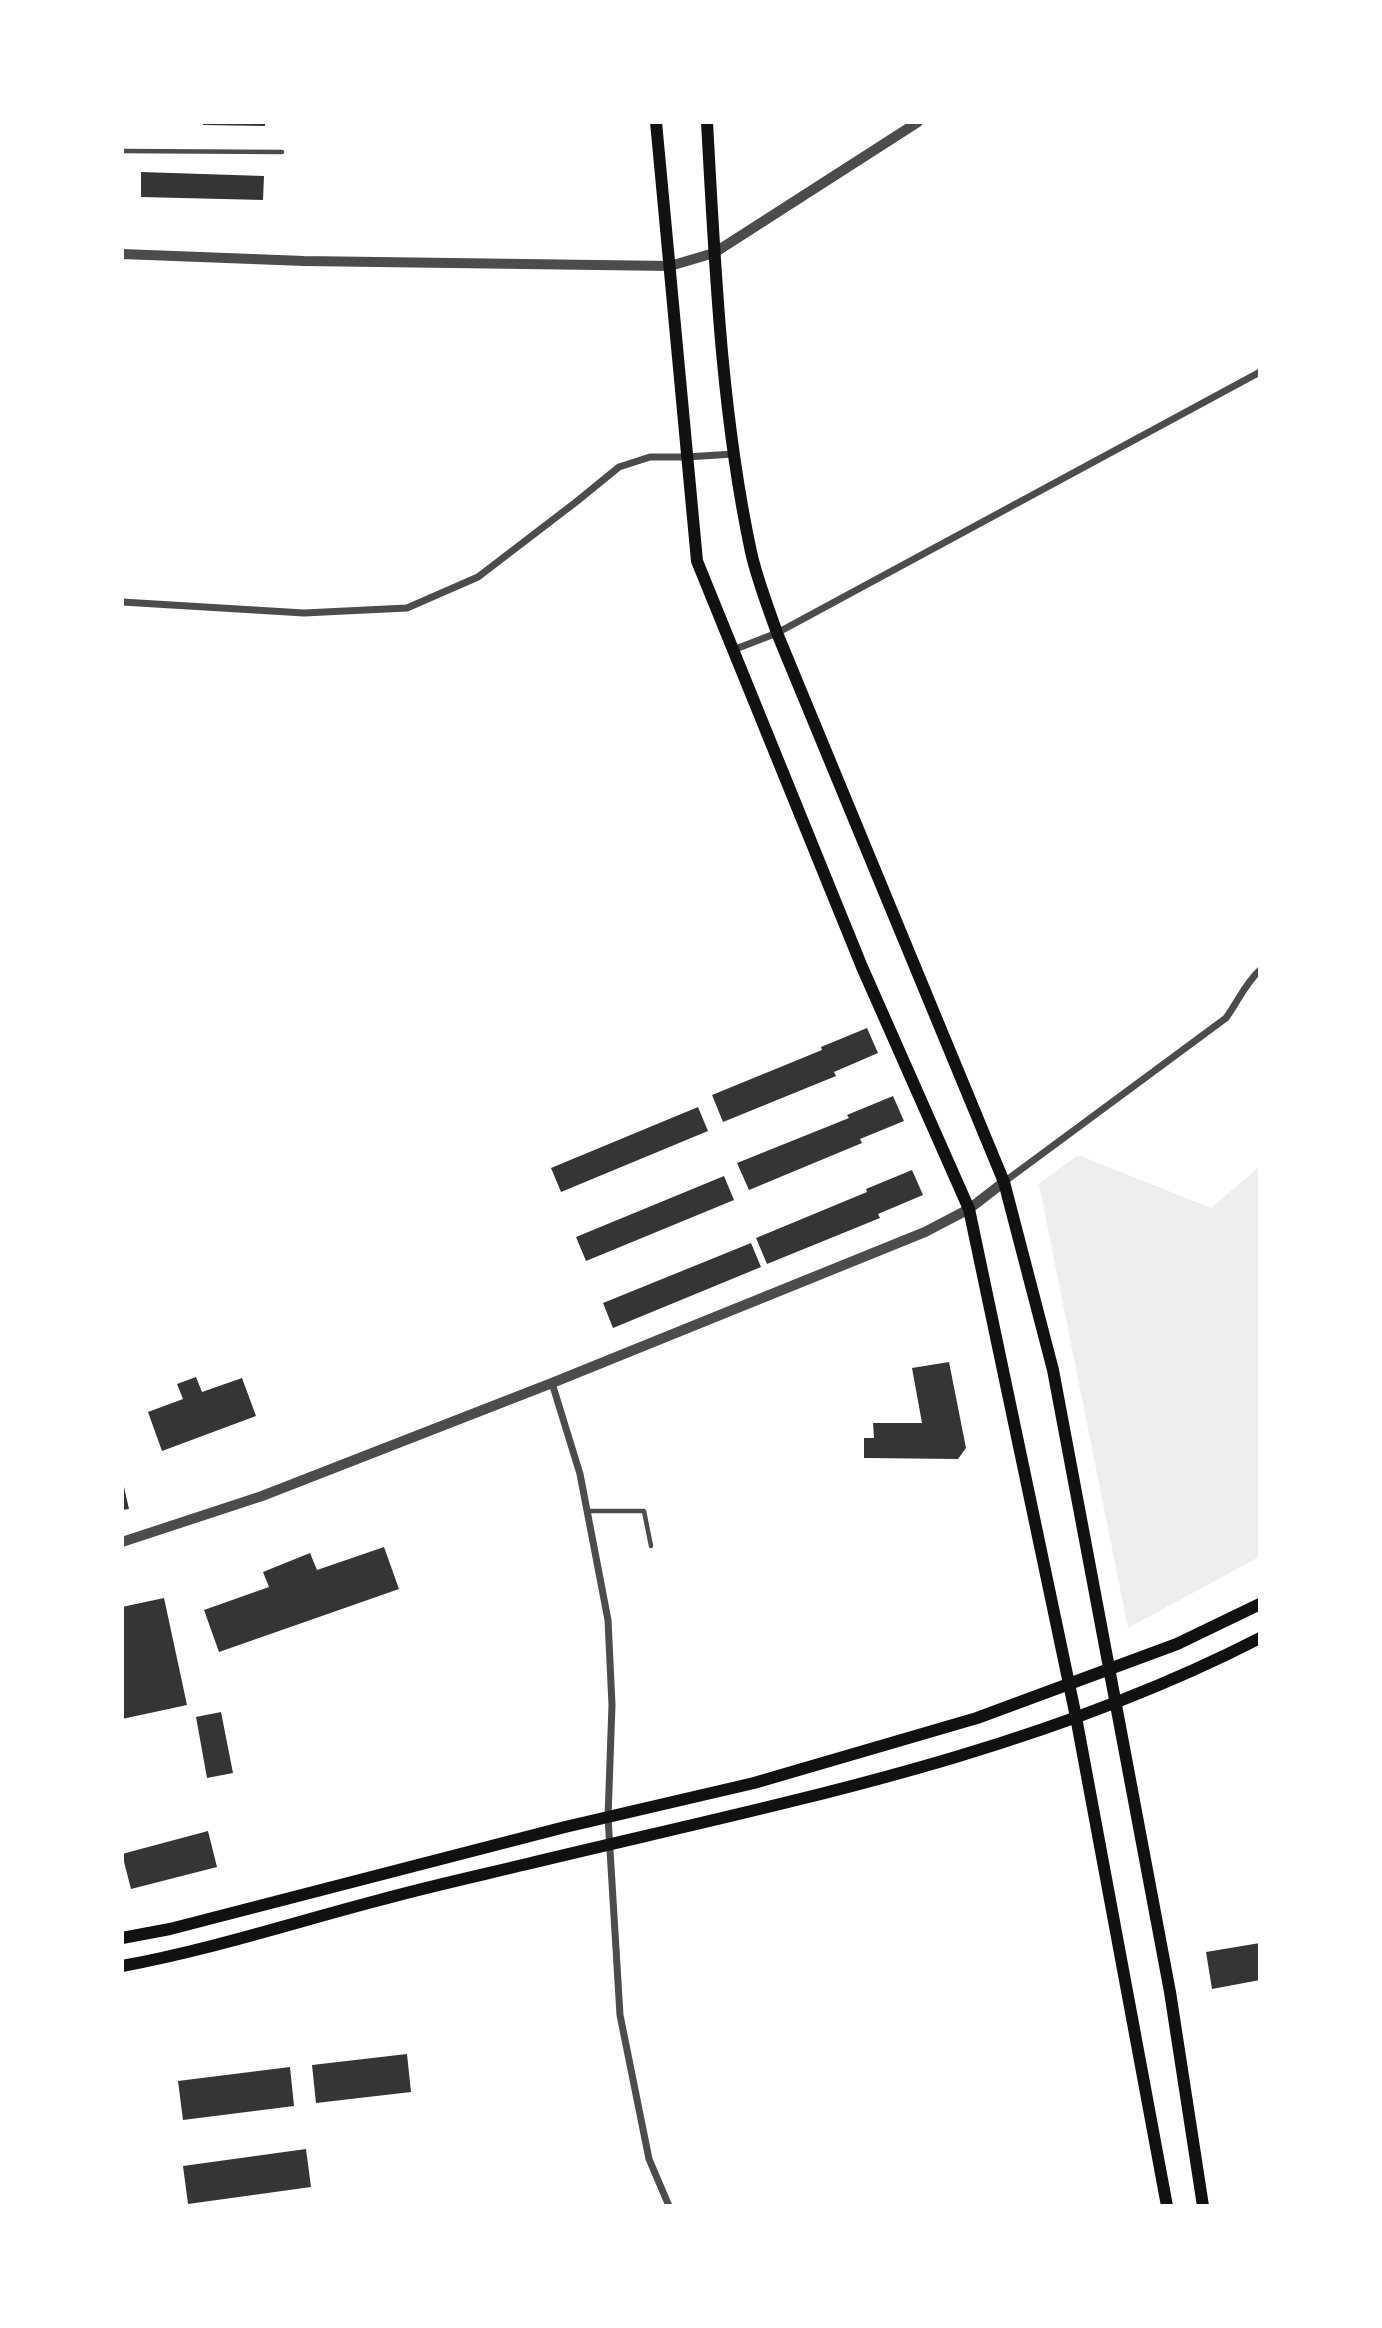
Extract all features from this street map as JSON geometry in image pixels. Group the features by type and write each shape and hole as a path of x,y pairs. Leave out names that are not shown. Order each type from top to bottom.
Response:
{"main road":[{"path":"656,122 697,561 862,967 969,1209 1076,1717 1167,2206"},
{"path":"706,122 726,393 751,554 777,633 1004,1182 1053,1370 1170,1992 1203,2206"},
{"path":"122,1938 170,1929 608,1817 754,1783 977,1718 1177,1644 1259,1604"},
{"path":"122,1966 209,1947 379,1900 843,1788 985,1748 1117,1703 1259,1638"}],"street":[{"path":"122,254 304,261 670,266 714,253 918,122"},
{"path":"733,650 777,633 1259,372"},
{"path":"122,602 304,613 407,608 478,577 619,467 650,457 734,454"},
{"path":"122,1542 262,1496 552,1383 925,1232 969,1209 1226,1017 1237,1003 1245,984 1259,971"},
{"path":"552,1383 580,1474 608,1620 611,1662 608,1817 620,2015 649,2159 668,2206"}],"lane":[{"path":"122,151 282,152"},
{"path":"587,1511 644,1511 651,1546"}],"shaded area":[{"path":"1078,1155 1211,1208 1259,1167 1259,1557 1128,1628 1039,1184"}],"building":[{"path":"203,122 265,122 265,126 203,125"},
{"path":"141,172 264,176 263,200 141,197"},
{"path":"867,1028 878,1053 834,1072 836,1076 723,1122 712,1095 822,1050 821,1047"},
{"path":"893,1096 904,1121 860,1139 862,1143 749,1190 737,1163 849,1118 847,1115"},
{"path":"698,1107 708,1131 561,1192 551,1168"},
{"path":"912,1170 923,1195 878,1214 880,1218 767,1264 756,1238 867,1192 866,1189"},
{"path":"724,1176 734,1200 586,1261 576,1237"},
{"path":"751,1243 761,1267 613,1328 603,1303"},
{"path":"949,1362 966,1448 958,1459 864,1458 864,1438 874,1438 873,1423 922,1423 912,1368"},
{"path":"196,1377 202,1392 242,1378 256,1416 162,1451 148,1412 183,1399 177,1384"},
{"path":"122,1478 129,1509 122,1510"},
{"path":"384,1547 399,1589 219,1652 204,1610 269,1587 263,1572 310,1553 317,1570"},
{"path":"164,1598 187,1705 122,1719 122,1607"},
{"path":"221,1712 233,1773 207,1778 196,1717"},
{"path":"208,1831 217,1867 131,1889 122,1854"},
{"path":"1260,1943 1260,1980 1212,1989 1206,1952"},
{"path":"407,2054 411,2092 316,2103 312,2065"},
{"path":"290,2067 294,2106 183,2120 178,2081"},
{"path":"306,2149 311,2187 188,2204 183,2166"}]}
